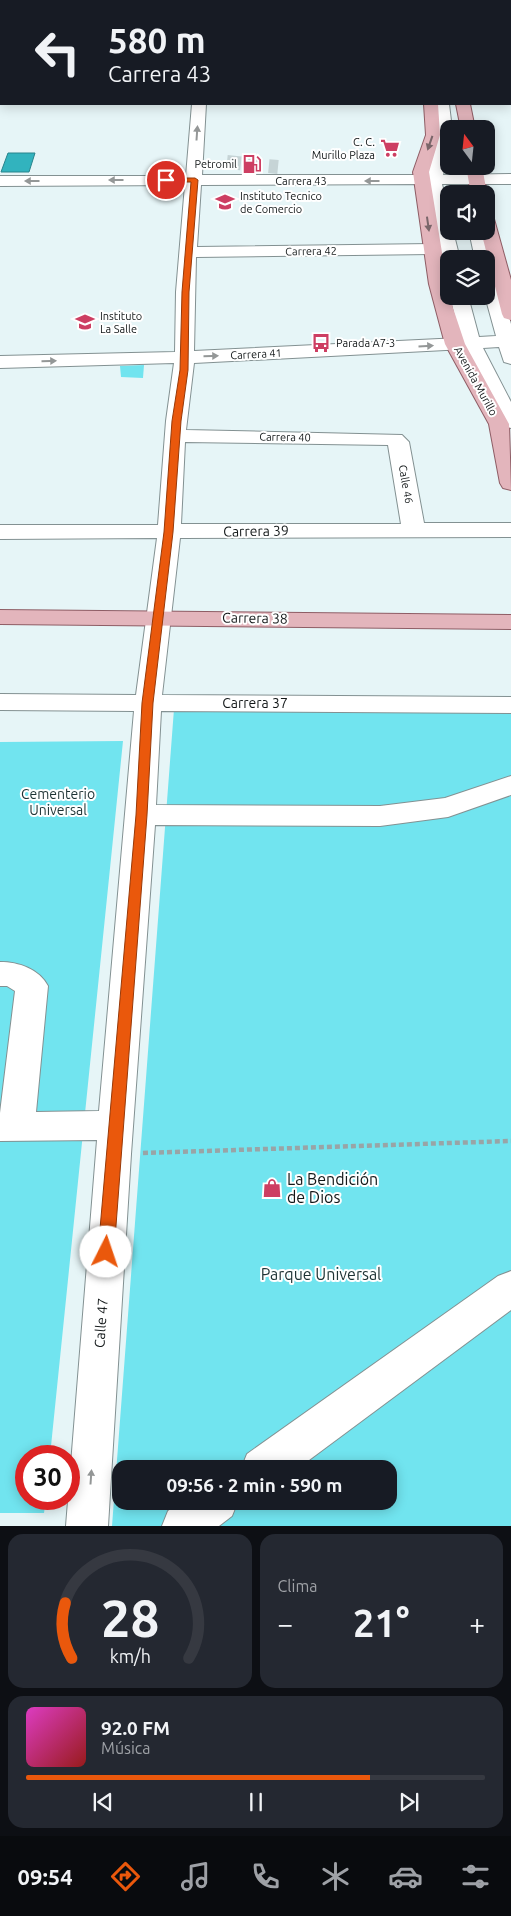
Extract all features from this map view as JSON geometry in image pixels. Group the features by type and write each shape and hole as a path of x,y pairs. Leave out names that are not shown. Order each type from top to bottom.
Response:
{"main road":[{"name":"Avenida Murillo","path":"431,105 433,135 422,165 427,181 432,249 438,284 499,424 511,483"},
{"path":"463,105 466,120"},
{"path":"492,240 511,314"},
{"name":"Carrera 38","path":"0,618 156,617 511,622"}],"street":[{"name":"Calle 47","path":"87,1526 114,1140 142,815 148,703 156,617 169,532 176,436 185,356 185,292 195,180 203,162 199,105"},
{"path":"442,105 445,136 427,181 448,250"},
{"path":"453,105 457,120"},
{"path":"278,167 289,170 296,181"},
{"name":"Carrera 43","path":"0,181 427,181 511,179"},
{"name":"Carrera 42","path":"189,252 432,249"},
{"path":"495,298 509,347"},
{"path":"460,305 463,344 511,422"},
{"name":"Carrera 41","path":"0,362 236,356 463,344 509,347"},
{"name":"Carrera 40","path":"176,436 395,439"},
{"name":"Calle 46","path":"395,439 398,442 414,530"},
{"name":"Carrera 39","path":"0,532 511,530"},
{"name":"Carrera 37","path":"0,702 511,705"},
{"path":"142,815 380,816 448,807 511,785"},
{"path":"0,974 12,974 32,986 8,1127 114,1140"},
{"path":"274,1460 511,1288"},
{"path":"183,1526 205,1510"}],"path":[{"path":"114,1140 511,1140"}],"green space":[{"path":"144,365 143,378 121,377 120,366"},
{"name":"Parque Universal","path":"174,709 511,712 511,1526 112,1526 113,1510 397,1510 397,1460 117,1460"},
{"name":"Cementerio Universal","path":"123,741 51,1445 15,1445 15,1510 44,1510 44,1513 0,1513 0,742"}],"shaded area":[{"path":"8,153 35,153 29,172 1,172"}],"tunnel":[{"path":"227,162 278,167"}],"place":[{"name":"C. C. Murillo Plaza","path":"390,148"},
{"name":"Petromil","path":"252,164"},
{"name":"Instituto Tecnico de Comercio","path":"225,202"},
{"name":"Instituto La Salle","path":"85,322"},
{"name":"Parada A7-3","path":"321,343"},
{"name":"La Bendición de Dios","path":"272,1188"}],"route":[{"path":"106,1252 142,815 148,703 156,617 169,532 176,421 184,370 185,292 195,180 166,180"}]}
